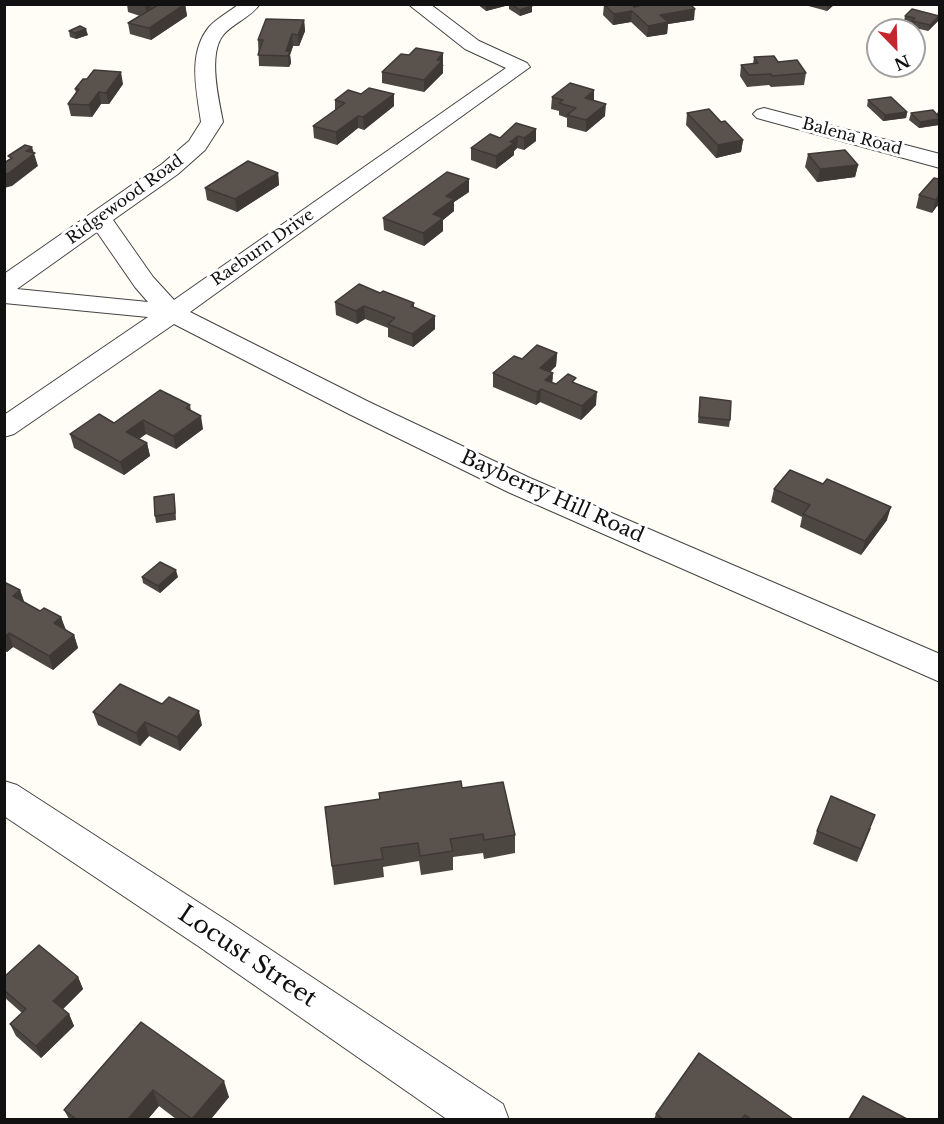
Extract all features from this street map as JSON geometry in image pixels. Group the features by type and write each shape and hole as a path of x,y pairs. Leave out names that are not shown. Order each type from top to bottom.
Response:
{"street":[{"name":"Ridgewood Road","path":"4,286 170,169 197,145 212,122 206,54 215,32 251,4"},
{"name":"Raeburn Drive","path":"4,428 84,375 520,67 472,45 417,4"},
{"name":"Balena Road","path":"764,114 939,161"},
{"name":"Bayberry Hill Road","path":"99,218 144,282 171,312 349,403 519,485 939,669"},
{"name":"Bayberry Hill Road","path":"4,295 171,312"},
{"name":"Locust Street","path":"4,796 215,934 487,1119"}],"building":[{"path":"154,4 185,4 149,28 128,23 158,5"},
{"path":"511,4 530,4 532,6 520,10"},
{"path":"604,4 632,4 634,7 639,6 637,4 690,4 695,9 660,15 668,22 648,26 632,11 614,14"},
{"path":"912,9 939,16 930,25 926,24 926,18 905,16"},
{"path":"266,19 304,20 298,35 292,34 286,51 290,51 288,56 258,55 263,40 258,40"},
{"path":"80,26 86,29 75,33 69,31"},
{"path":"416,48 443,53 437,60 442,61 424,80 382,72 401,54 409,55"},
{"path":"774,56 778,62 797,60 806,73 772,76 771,74 749,75 741,65 758,63 754,57"},
{"path":"94,70 121,72 106,93 99,92 89,105 68,104 79,89 75,89"},
{"path":"570,83 594,90 585,98 606,104 586,120 567,115 576,108 559,103 563,100 552,97"},
{"path":"369,88 394,94 363,117 358,116 336,132 313,126 345,103 335,100 348,90 361,94"},
{"path":"891,97 907,112 885,115 868,100"},
{"path":"709,109 721,122 725,121 743,140 718,145 687,113"},
{"path":"933,110 939,119 920,122 911,113"},
{"path":"516,123 536,129 524,138 518,136 510,142 514,143 496,156 471,148 490,134 500,138"},
{"path":"25,145 32,147 26,151 35,153 4,175 4,163 12,158 8,156"},
{"path":"845,150 858,165 820,169 808,154"},
{"path":"248,161 278,173 235,199 205,188"},
{"path":"447,172 469,179 446,196 454,199 433,214 443,218 423,233 383,218"},
{"path":"934,178 939,179 939,195 936,200 919,195"},
{"path":"359,284 414,303 411,306 435,316 412,334 388,324 395,318 364,306 356,311 335,302"},
{"path":"537,345 557,353 540,368 553,373 545,380 556,384 568,374 576,378 572,382 597,392 582,406 541,389 537,392 493,373 514,356 522,359"},
{"path":"160,390 190,405 186,408 201,416 173,436 143,420 126,432 147,443 120,462 70,434 99,414 114,423"},
{"path":"700,397 731,401 730,420 699,417"},
{"path":"790,470 823,484 827,479 891,507 865,541 803,514 810,505 774,489"},
{"path":"174,494 175,513 155,516 154,497"},
{"path":"160,562 176,570 158,586 142,577"},
{"path":"4,582 20,590 13,596 40,611 44,608 61,617 54,623 74,635 49,656 9,633 4,637"},
{"path":"120,684 162,704 169,697 199,711 177,737 145,722 136,733 93,712"},
{"path":"461,781 462,788 503,782 515,835 484,840 483,834 450,839 453,851 420,856 418,843 381,848 383,859 332,866 325,807 380,799 379,793"},
{"path":"831,796 875,815 861,849 817,831"},
{"path":"39,945 78,977 53,1001 69,1014 36,1046 10,1024 26,1009 4,990 4,977"},
{"path":"141,1022 224,1081 192,1119 153,1090 128,1119 76,1119 64,1110"},
{"path":"699,1053 793,1119 751,1119 745,1115 742,1119 663,1119 656,1114"},
{"path":"863,1096 907,1119 849,1119"}]}
